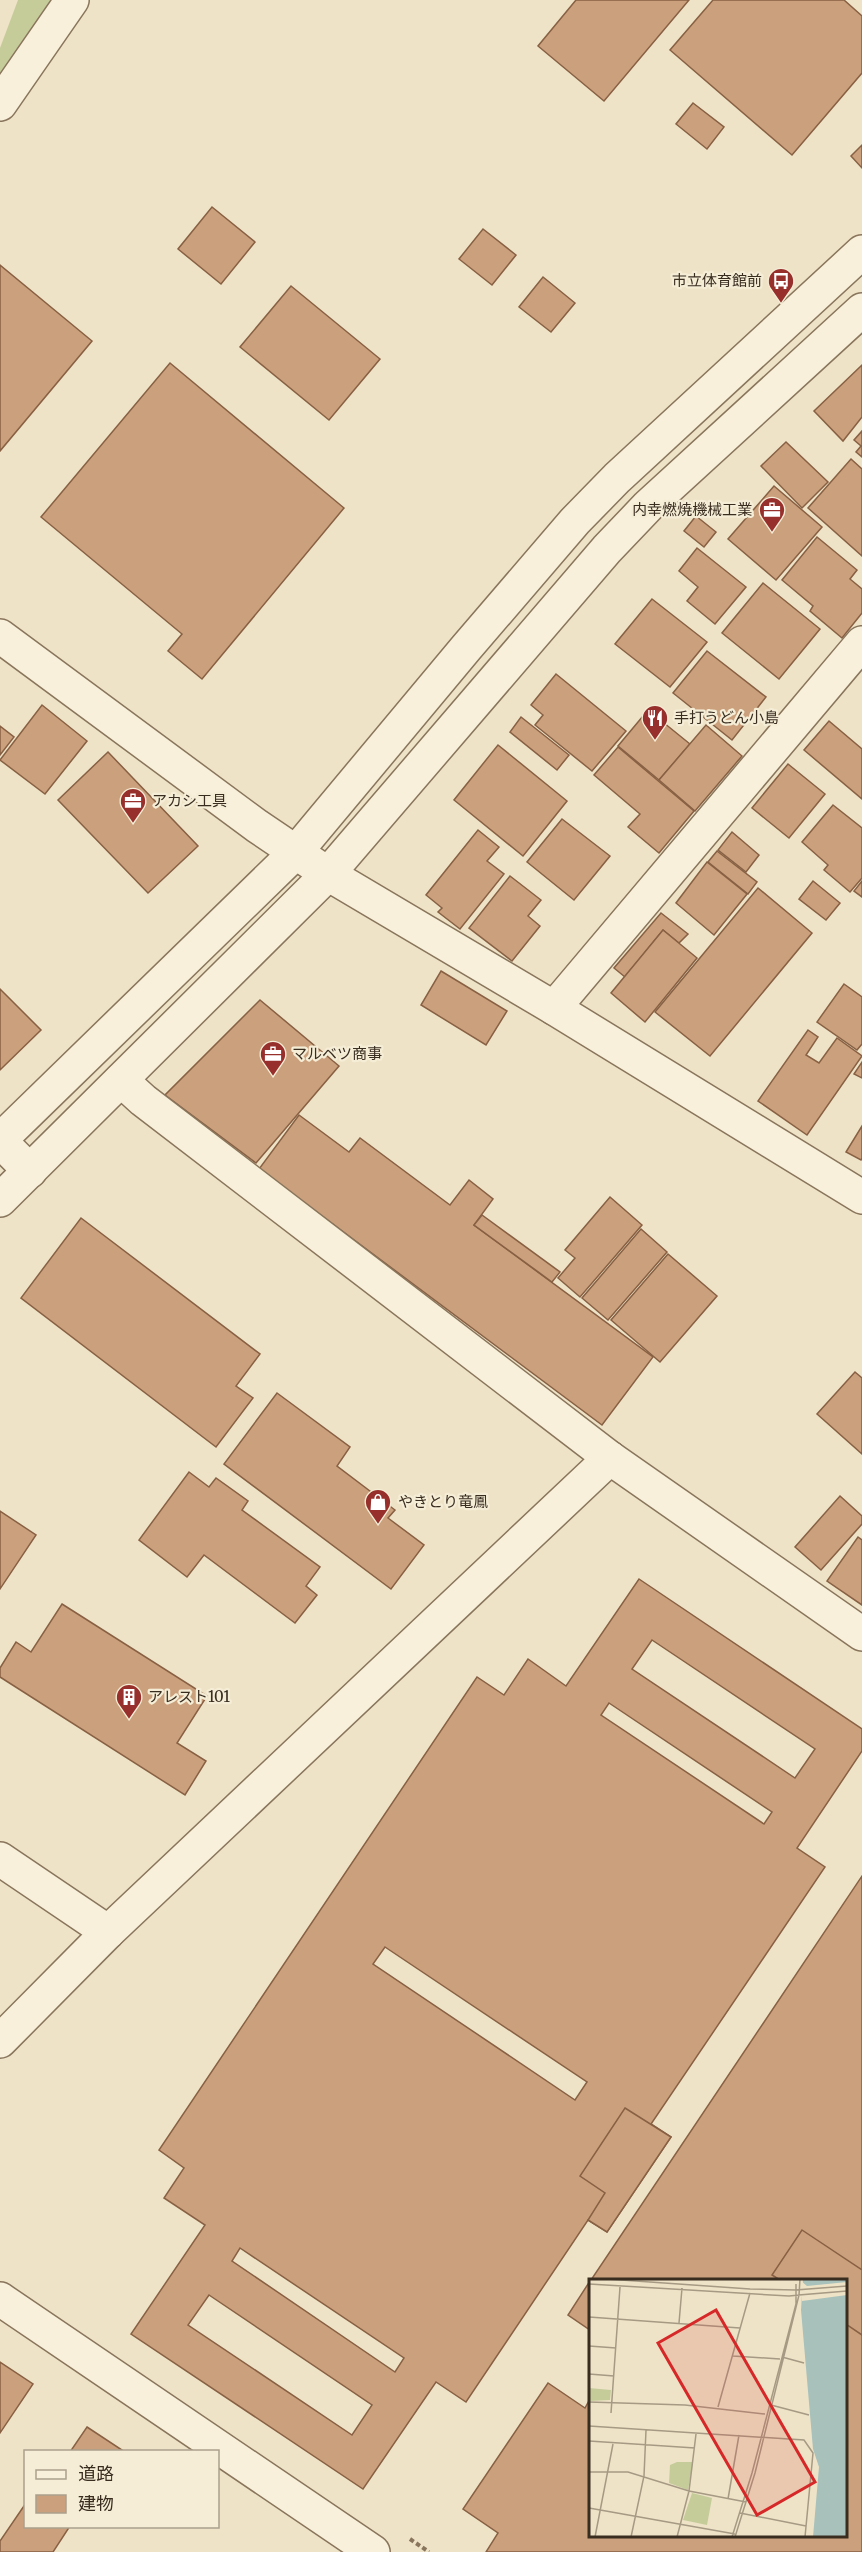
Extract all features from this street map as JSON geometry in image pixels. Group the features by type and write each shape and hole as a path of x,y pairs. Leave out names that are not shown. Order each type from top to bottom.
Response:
{"street":[{"path":"0,104 72,0"},
{"path":"30,1171 0,1140 295,853 575,521 616,478 862,252"},
{"path":"0,1200 328,874 607,549 648,506 862,310"},
{"path":"0,636 295,853 554,1008 862,1197"},
{"path":"554,1008 862,643"},
{"path":"121,1080 143,1100 610,1458 862,1634"},
{"path":"0,2042 108,1932 610,1458"},
{"path":"0,1859 108,1932"},
{"path":"0,2299 373,2552"}],"path":[{"path":"400,2532 429,2552"}],"green space":[{"path":"18,0 56,0 0,81 0,48"}],"building":[{"path":"576,0 689,0 604,101 538,46"},
{"path":"713,0 844,0 862,16 862,73 792,155 670,50"},
{"path":"693,103 724,127 707,149 676,124"},
{"path":"862,145 862,168 851,156"},
{"path":"212,207 255,242 221,284 178,249"},
{"path":"483,229 516,255 492,285 459,259"},
{"path":"0,265 92,341 0,451"},
{"path":"543,277 575,303 551,332 519,307"},
{"path":"291,286 380,359 329,420 240,347"},
{"path":"170,363 344,508 202,679 168,651 182,634 41,517"},
{"path":"862,365 862,417 843,441 814,411"},
{"path":"862,431 862,457 856,452 861,446 854,440"},
{"path":"786,442 828,482 802,508 761,466"},
{"path":"851,459 862,469 862,556 808,508"},
{"path":"774,486 822,527 776,580 728,539"},
{"path":"696,516 716,532 704,547 684,531"},
{"path":"817,537 857,570 850,579 862,589 862,613 842,638 810,611 813,606 782,580"},
{"path":"697,548 746,587 715,624 687,601 698,587 679,571"},
{"path":"763,583 820,629 779,679 722,633"},
{"path":"652,599 707,642 670,687 615,644"},
{"path":"707,651 766,697 732,740 673,693"},
{"path":"556,674 626,731 592,771 535,725 543,715 531,705"},
{"path":"42,705 87,741 45,794 0,760"},
{"path":"648,710 690,744 659,780 618,746"},
{"path":"521,717 569,755 557,770 510,732"},
{"path":"829,721 862,749 862,799 804,750"},
{"path":"706,725 742,756 695,811 659,780"},
{"path":"0,726 14,737 0,755"},
{"path":"498,745 567,801 523,856 454,800"},
{"path":"618,747 694,811 659,853 628,827 640,814 594,775"},
{"path":"108,752 198,846 148,893 58,800"},
{"path":"788,764 825,794 789,838 752,808"},
{"path":"833,805 862,828 862,878 850,892 824,870 828,865 802,842"},
{"path":"562,819 610,856 574,900 527,862"},
{"path":"478,830 499,847 487,861 504,874 460,929 438,912 442,908 426,895"},
{"path":"732,832 759,855 746,872 718,850"},
{"path":"717,851 757,882 748,894 708,862"},
{"path":"707,862 747,894 714,935 676,903"},
{"path":"510,876 541,900 528,916 540,926 512,961 469,928"},
{"path":"813,881 840,903 826,920 799,899"},
{"path":"862,881 862,897 854,891"},
{"path":"758,888 812,933 710,1056 655,1012"},
{"path":"661,913 688,934 679,943 663,930 625,977 614,968"},
{"path":"663,930 697,958 645,1022 611,993"},
{"path":"441,971 507,1011 486,1045 421,1005"},
{"path":"844,984 862,997 862,1044 857,1050 817,1022"},
{"path":"0,989 41,1030 0,1070"},
{"path":"260,1000 339,1066 256,1163 165,1095"},
{"path":"808,1030 818,1037 806,1055 819,1063 837,1038 862,1056 807,1135 758,1101"},
{"path":"862,1062 862,1078 854,1074"},
{"path":"299,1115 349,1152 360,1138 450,1205 469,1180 493,1199 474,1225 653,1357 602,1425 259,1169"},
{"path":"862,1126 862,1158 861,1160 846,1152"},
{"path":"610,1197 642,1225 580,1297 558,1278 575,1258 565,1250"},
{"path":"482,1215 560,1272 552,1282 474,1225"},
{"path":"81,1218 260,1354 236,1386 253,1398 216,1447 21,1298"},
{"path":"641,1229 667,1252 608,1320 582,1298"},
{"path":"668,1254 717,1296 660,1362 611,1320"},
{"path":"855,1372 862,1378 862,1454 817,1414"},
{"path":"277,1393 350,1447 337,1466 395,1510 388,1518 424,1545 391,1589 224,1464"},
{"path":"189,1472 209,1487 216,1478 248,1501 242,1510 320,1567 306,1586 317,1595 295,1623 204,1555 187,1577 139,1540"},
{"path":"840,1496 862,1516 862,1524 821,1570 795,1547"},
{"path":"0,1511 36,1535 0,1589"},
{"path":"858,1537 862,1540 862,1605 827,1581"},
{"path":"639,1579 862,1729 862,1751 797,1848 825,1867 651,2124 671,2137 607,2232 588,2220 466,2402 436,2382 363,2489 131,2334 205,2225 164,2198 184,2168 159,2150 477,1677 504,1695 528,1659 566,1686","holes":["652,1640 815,1749 795,1778 632,1669","609,1703 772,1812 764,1824 601,1715","385,1947 587,2082 575,2100 373,1964","240,2248 404,2358 395,2372 232,2261","209,2295 372,2405 352,2435 188,2325"]},
{"name":"アレスト101","path":"62,1604 207,1696 177,1743 206,1761 185,1795 0,1677 0,1668 16,1642 31,1652"},
{"path":"862,1876 862,2552 486,2552 498,2533 463,2509 548,2383 585,2408 589,2401 589,2537 847,2537 847,2279 592,2279"},
{"path":"625,2108 671,2137 607,2232 588,2220 605,2193 580,2176"},
{"path":"802,2230 862,2270 862,2335 847,2325 847,2279 778,2279 772,2275"},
{"path":"589,2283 589,2329 568,2315"},
{"path":"0,2362 33,2384 0,2433"},
{"path":"87,2427 122,2450 71,2450"},
{"path":"24,2506 24,2528 69,2528 53,2552 0,2552 0,2541"}],"place":[{"name":"市立体育館前","path":"781,304"},
{"name":"内幸燃焼機械工業","path":"772,533"},
{"name":"手打うどん小島","path":"655,741"},
{"name":"アカシ工具","path":"133,824"},
{"name":"マルベツ商事","path":"273,1077"},
{"name":"やきとり竜鳳","path":"378,1525"},
{"name":"アレスト101","path":"129,1720"}]}
